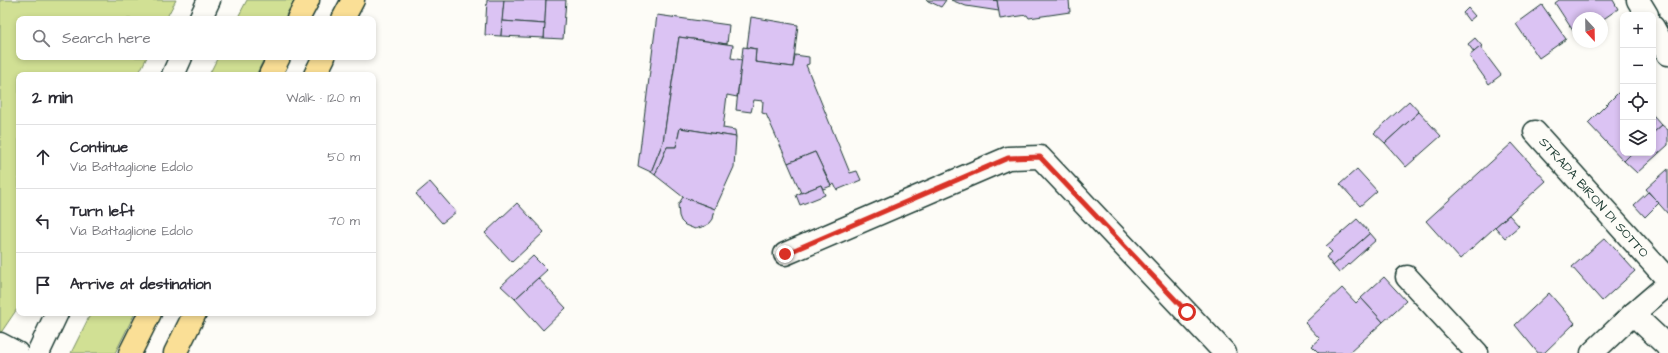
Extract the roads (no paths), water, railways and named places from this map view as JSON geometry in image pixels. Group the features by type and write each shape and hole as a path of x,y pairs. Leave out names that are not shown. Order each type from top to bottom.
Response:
{"main road":[{"path":"300,16 308,0"},
{"path":"345,16 353,0"},
{"path":"272,72 278,60"},
{"path":"316,72 322,60"},
{"path":"130,353 148,316"},
{"path":"175,353 194,316"}],"street":[{"path":"201,16 209,0"},
{"path":"1638,0 1645,12"},
{"path":"1656,32 1668,54"},
{"path":"174,72 180,60"},
{"name":"STRADA BIRON DI SOTTO","path":"1535,132 1668,280"},
{"path":"785,254 1008,158 1040,157 1225,353"},
{"path":"1407,277 1477,353"},
{"path":"1592,353 1633,314 1668,284"},
{"path":"1633,314 1668,347"},
{"path":"38,353 56,316"},
{"path":"0,344 17,353"}]}
